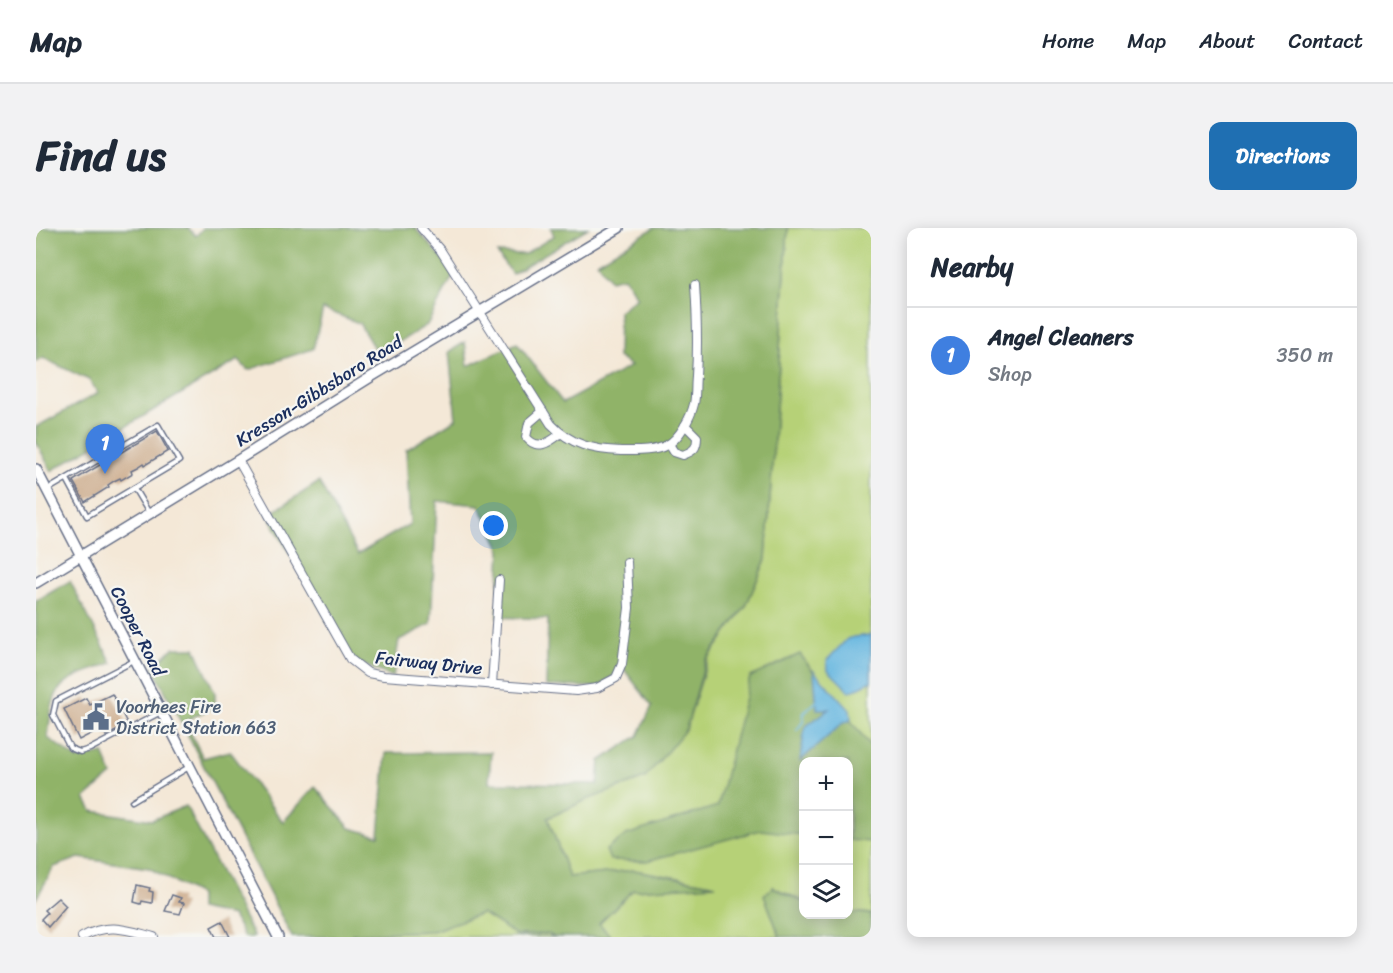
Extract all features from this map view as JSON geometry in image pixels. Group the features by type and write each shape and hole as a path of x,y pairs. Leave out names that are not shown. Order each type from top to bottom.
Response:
{"street":[{"path":"421,228 441,251 551,424 561,434 579,445 603,450 639,451 669,444 685,425 694,404 698,322 695,285"},
{"name":"Kresson-Gibbsboro Road","path":"36,583 619,228"},
{"path":"543,411 529,423 526,436 537,445 546,445 561,434"},
{"path":"669,444 674,452 683,455 693,452 697,446 697,437 685,425"},
{"name":"Fairway Drive","path":"238,460 350,659 368,673 492,685 591,690 616,678 622,664 629,608 627,562"},
{"name":"Cooper Road","path":"36,469 278,937"},
{"path":"492,685 499,580"},
{"path":"82,937 102,929 120,928 154,937"}],"lane":[{"path":"47,490 158,425 179,461 87,516 67,479"},
{"path":"134,488 150,514"},
{"path":"135,661 56,701 53,710 55,719 70,748 80,752 161,712"},
{"path":"132,801 190,767"}],"green space":[{"path":"36,228 188,228 196,236 203,228 415,228 455,272 427,325 378,355 359,323 323,309 313,349 248,370 238,360 51,471 36,441 36,427 98,393 89,380 43,358 36,362"},
{"path":"551,228 588,228 512,274 497,253 525,254 554,236"},
{"path":"654,228 788,228 766,559 746,606 706,660 686,729 645,778 584,801 548,818 569,877 634,870 716,885 633,890 599,923 611,937 516,935 482,913 433,931 352,934 354,937 292,937 153,668 173,648 195,648 215,693 215,706 185,721 203,758 230,751 283,822 315,787 350,828 379,836 386,753 491,752 489,783 598,784 600,761 638,736 652,706 623,668 599,687 546,686 548,619 497,617 501,550 479,505 437,501 431,624 399,640 393,677 349,659 268,515 319,482 358,554 410,524 406,450 456,419 449,352 465,342 468,366 517,343 563,403 631,366 618,357 619,311 637,297 624,277 610,280 597,262"},
{"path":"788,228 871,228 871,914 853,912 853,757 799,757 799,899 773,887 764,895 780,937 611,937 599,923 633,890 712,884 634,870 569,877 548,818 584,801 686,729 708,659 746,606 766,559"},
{"path":"70,581 112,663 81,674 62,686 53,704 48,738 77,759 103,753 112,775 85,798 92,811 152,820 186,806 254,937 244,937 233,916 199,909 199,895 149,868 79,858 54,867 36,899 36,601"},
{"path":"800,654 871,747 871,842 853,840 853,757 799,757 799,835 761,830 647,861 610,860 606,850 626,835 718,806 750,677"},
{"path":"773,887 799,900 799,919 853,919 853,912 871,914 871,937 780,937 764,895"},
{"path":"482,913 516,935 548,934 554,937 354,937 351,934 433,931"}],"water":[{"path":"871,634 871,681 849,691 828,670 827,660 847,639"},
{"path":"814,671 850,710 851,720 843,723 805,757 801,757 805,727 829,709 817,709"}],"building":[{"path":"157,431 168,451 132,470 133,473 121,480 120,478 114,481 108,485 109,487 85,502 73,481"},
{"name":"Voorhees Fire District Station 663","path":"112,694 128,725 106,736 102,728 79,740 64,709 86,698 90,705"},
{"path":"137,885 150,888 149,891 153,892 152,903 134,902"},
{"path":"172,895 181,898 179,902 184,903 180,914 165,911"},
{"path":"58,898 66,906 48,927 41,919 47,913 44,910"},
{"path":"222,921 230,937 216,937 211,927"}],"waterway":[{"path":"797,730 803,722 804,713 817,701"}],"place":[{"name":"Angel Cleaners","path":"105,474"},
{"name":"Voorhees Fire District Station 663","path":"96,717"}]}
